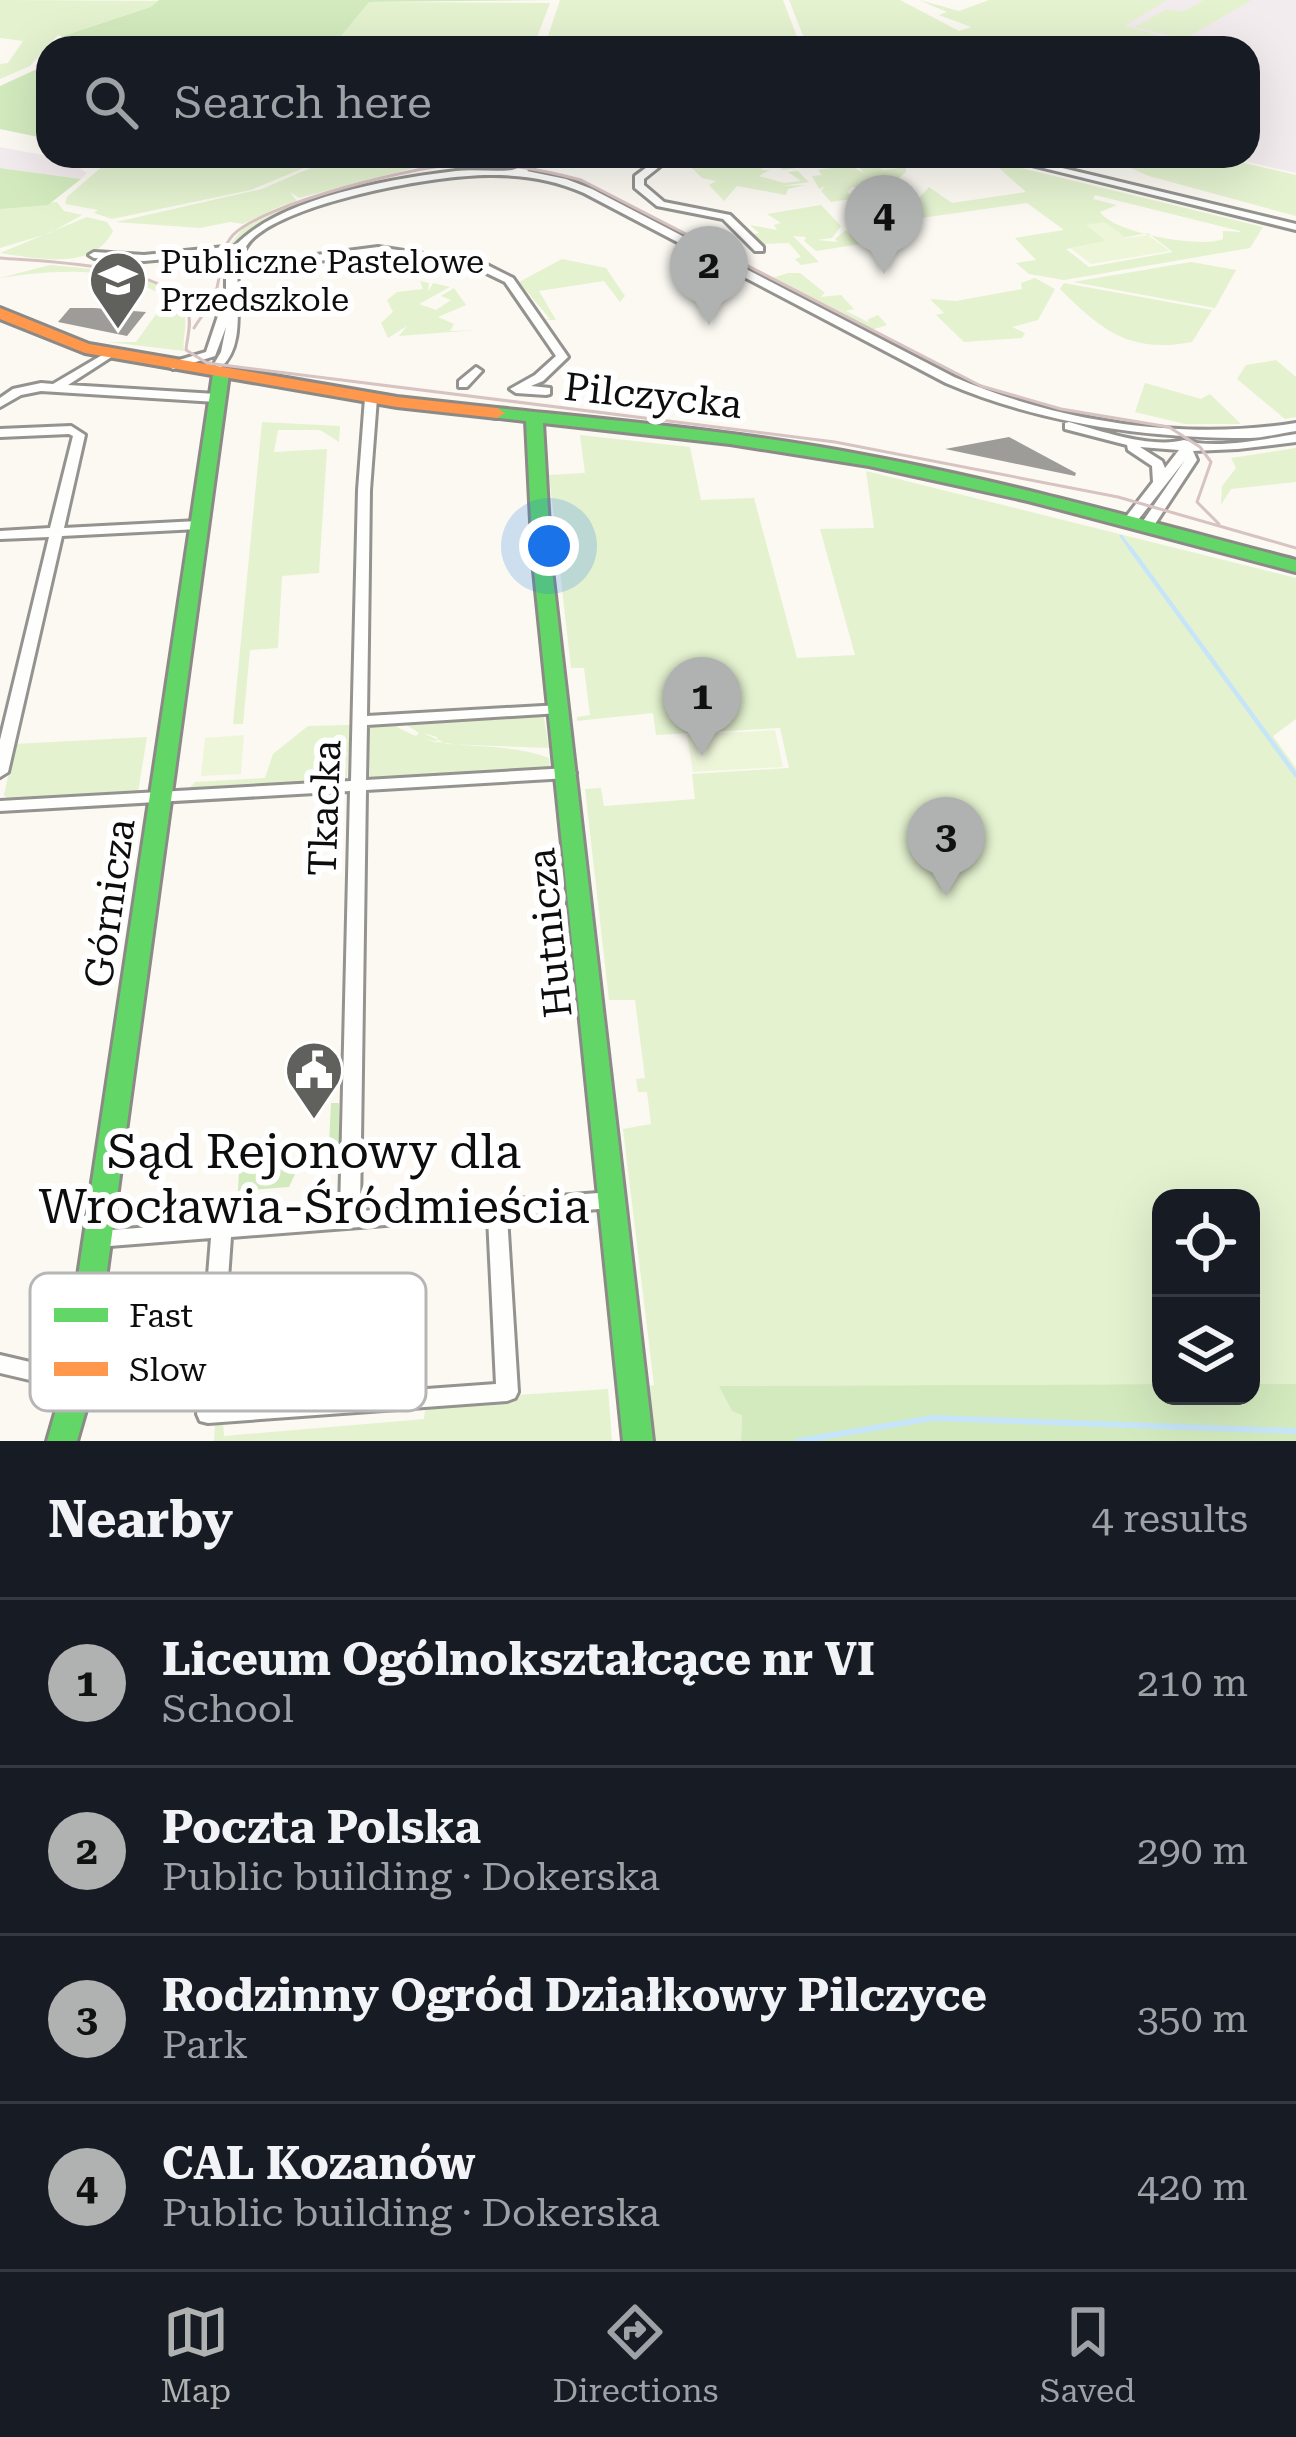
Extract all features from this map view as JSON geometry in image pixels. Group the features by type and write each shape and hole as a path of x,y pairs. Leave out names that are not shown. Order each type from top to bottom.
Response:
{"street":[{"path":"528,174 533,168"},
{"path":"528,174 537,168"},
{"path":"652,168 639,178 639,186 664,205 726,218 759,249"},
{"path":"1050,168 1296,227"},
{"path":"217,364 230,334 229,305 238,249 268,223 313,207 455,174 528,174 588,191 973,390 1124,443 1155,461 1161,471 1159,481"},
{"path":"94,255 144,258 238,249"},
{"path":"233,269 378,250 479,265 509,280 562,357 539,378"},
{"name":"Pilczycka","path":"0,313 109,354 173,365 217,364 371,398 833,454 979,483 1296,566"},
{"path":"56,388 109,354"},
{"name":"Górnicza","path":"92,1273 216,398 217,364"},
{"path":"463,384 476,371"},
{"path":"0,403 23,390 56,388 216,398"},
{"name":"Tkacka","path":"350,1221 364,454 371,398"},
{"path":"1045,415 1169,436 1187,448"},
{"name":"Hutnicza","path":"534,418 542,561 638,1441"},
{"path":"1124,443 1237,448 1294,432"},
{"path":"1138,524 1159,481 1187,448 1254,433 1294,432"},
{"path":"0,434 79,434 4,739 0,772"},
{"path":"1138,524 1187,448"},
{"path":"0,536 198,525"},
{"path":"360,722 560,709"},
{"path":"0,806 568,773"},
{"path":"97,1239 612,1200"},
{"path":"426,1398 507,1392 497,1210"},
{"path":"218,1273 221,1231"},
{"path":"0,1364 30,1371"},
{"name":"Górnicza","path":"62,1441 72,1411"},
{"path":"208,1411 249,1411"}],"shaded area":[{"path":"1144,0 1296,0 1296,173 1260,165 1260,36 1092,36"},
{"path":"0,147 36,154 36,168 83,168 87,173 81,179 0,168"}],"green space":[{"path":"0,0 550,3 538,36 36,36 36,59 0,79 0,64 8,63 23,41 0,38"},
{"path":"159,0 553,0 369,2 341,36 64,36 151,7"},
{"path":"560,0 783,0 797,36 548,36"},
{"path":"789,0 900,0 959,31 971,27 939,15 947,12 919,0 959,11 989,0 1167,0 1125,26 1161,36 803,36"},
{"path":"1204,0 1252,0 1189,36 1134,27 1167,9 1182,12"},
{"path":"36,70 36,136 0,129 0,86"},
{"path":"1260,167 1296,175 1296,216 1131,168"},
{"path":"0,168 81,179 48,205 0,209"},
{"path":"100,168 303,168 251,190 112,219 94,213 98,210 65,204"},
{"path":"310,168 413,168 299,198 290,192 300,205 308,202 302,200 381,185 282,213 227,248 244,227 289,202 243,224 200,228 116,222 262,189"},
{"path":"692,168 762,168 770,170 759,176 784,183 801,181 788,172 798,171 809,182 781,186 805,185 788,189 786,195 737,186 724,201 709,185 716,181 702,178"},
{"path":"830,168 864,173 860,168 906,168 888,187 872,179 880,189 852,187 847,192 864,197 831,202 821,191 825,186 819,189 812,176"},
{"path":"999,168 1021,168 1263,227 1250,248 1064,280 1029,274 1016,263 1036,260 1015,238 1064,230 1027,203 914,219 907,211 929,187 952,203 1026,192","holes":["1095,195 1240,231 1223,231 1223,239 1212,242 1151,235 1173,252 1089,267 1066,249 1145,234 1108,219 1100,212 1117,205 1093,199"]},
{"path":"57,202 64,211 82,215 50,233 0,248 0,209"},
{"path":"821,205 841,226 832,238 817,240 838,242 835,239 846,230 861,244 816,251 804,241 806,237 793,236 819,262 801,265 795,259 801,257 789,243 759,244 751,235 759,233 750,225 777,230 774,225 781,223 767,214"},
{"path":"87,217 107,222 113,231 92,252 62,259 0,253"},
{"path":"1104,222 1125,237 1120,239 1148,235 1170,251 1091,264 1070,248 1106,241 1086,225"},
{"path":"562,259 606,268 625,296 620,302 604,281 539,291 556,320 544,320 550,319 519,282"},
{"path":"1191,262 1236,270 1215,308 1073,282"},
{"path":"50,265 126,274 163,288 184,312 184,351 109,342 136,342 167,299 129,280 86,272 0,278"},
{"path":"800,273 825,293 820,297 841,295 854,309 846,311 870,323 867,320 878,315 887,325 868,331 769,279"},
{"path":"1035,278 1055,289 1038,320 1012,327 1025,333 1022,338 964,342 936,315 944,313 930,299 956,301 1022,289 1021,283"},
{"path":"420,281 429,283 428,292 433,283 450,287 419,304 436,310 451,300 441,296 454,288 466,305 438,317 454,324 450,331 477,330 399,336 407,326 388,338 381,323 393,312 387,300 397,292 423,289"},
{"path":"1064,283 1212,310 1192,342 1151,345 1103,327 1060,289"},
{"path":"1276,360 1296,377 1296,417 1285,419 1237,379 1246,365"},
{"path":"1145,383 1201,399 1210,394 1241,424 1185,424 1135,412"},
{"path":"262,422 340,426 339,442 320,430 278,430 274,452 327,449 319,573 282,576 278,648 250,650 243,724 233,724"},
{"path":"580,435 690,447 701,500 754,498 797,658 855,655 820,529 874,528 866,471 1296,578 1296,719 1273,736 1296,768 1296,1384 1260,1384 1260,1189 1152,1189 1152,1384 721,1386 742,1415 741,1441 651,1441 642,1387 654,1385 623,1129 651,1124 647,1092 638,1092 636,1079 645,1078 635,1000 609,1000 585,789 601,788 604,806 695,799 692,774 789,768 780,728 656,735 653,713 577,721 577,717 590,715 584,668 571,668 549,475 585,473"},
{"path":"1296,448 1296,482 1231,489 1221,505 1222,486 1236,468 1231,458"},
{"path":"543,712 549,748 447,744 437,739 437,743 416,736 419,733 401,721"},
{"path":"390,722 428,739 529,752 549,758 550,769 370,778 368,724"},
{"path":"350,725 347,779 187,791 195,782 265,778 273,754 308,726"},
{"path":"775,730 783,767 693,772 687,735"},
{"path":"244,735 241,774 201,776 205,738"},
{"path":"147,737 138,792 9,800 4,795 15,744"},
{"path":"331,1103 339,1103 339,1167 297,1170 289,1187 238,1191 239,1169 321,1156 321,1146 329,1145"},
{"path":"1152,1384 1152,1405 1260,1405 1260,1384 1296,1384 1296,1441 741,1441 742,1415 732,1411 719,1386"},
{"path":"608,1389 612,1441 214,1441 215,1423 223,1422 224,1436 424,1419 426,1401"}],"building":[{"path":"70,308 146,312 127,336 58,322"},
{"path":"1009,437 1076,473 1075,476 945,449"}],"waterway":[{"path":"1121,536 1132,551"},
{"path":"1130,548 1296,775"},
{"path":"798,1441 933,1418 1296,1431"}],"tram line":[{"path":"194,328 214,297 228,242 250,223 342,188 430,168"},
{"path":"519,168 581,180 981,386 1061,409 1169,427 1200,447 1211,462 1197,502 1219,524"},
{"path":"0,258 104,268 157,283 177,296 188,312 186,350 207,363 835,442 1118,497 1296,548"}],"traffic: fast":[{"path":"93,1273 221,374"},
{"path":"497,413 730,439 869,461 1030,496 1296,566"},
{"path":"534,418 542,561 638,1441"},
{"path":"62,1441 71,1411"}],"traffic: slow":[{"path":"0,313 85,348 397,402 497,413"}],"place":[{"name":"CAL Kozanów","path":"884,274"},
{"name":"Poczta Polska","path":"709,325"},
{"name":"Publiczne Pastelowe Przedszkole","path":"118,331"},
{"name":"Liceum Ogólnokształcące nr VI","path":"702,756"},
{"name":"Rodzinny Ogród Działkowy Pilczyce","path":"946,896"},
{"name":"Sąd Rejonowy dla Wrocławia-Śródmieścia","path":"314,1121"}]}
